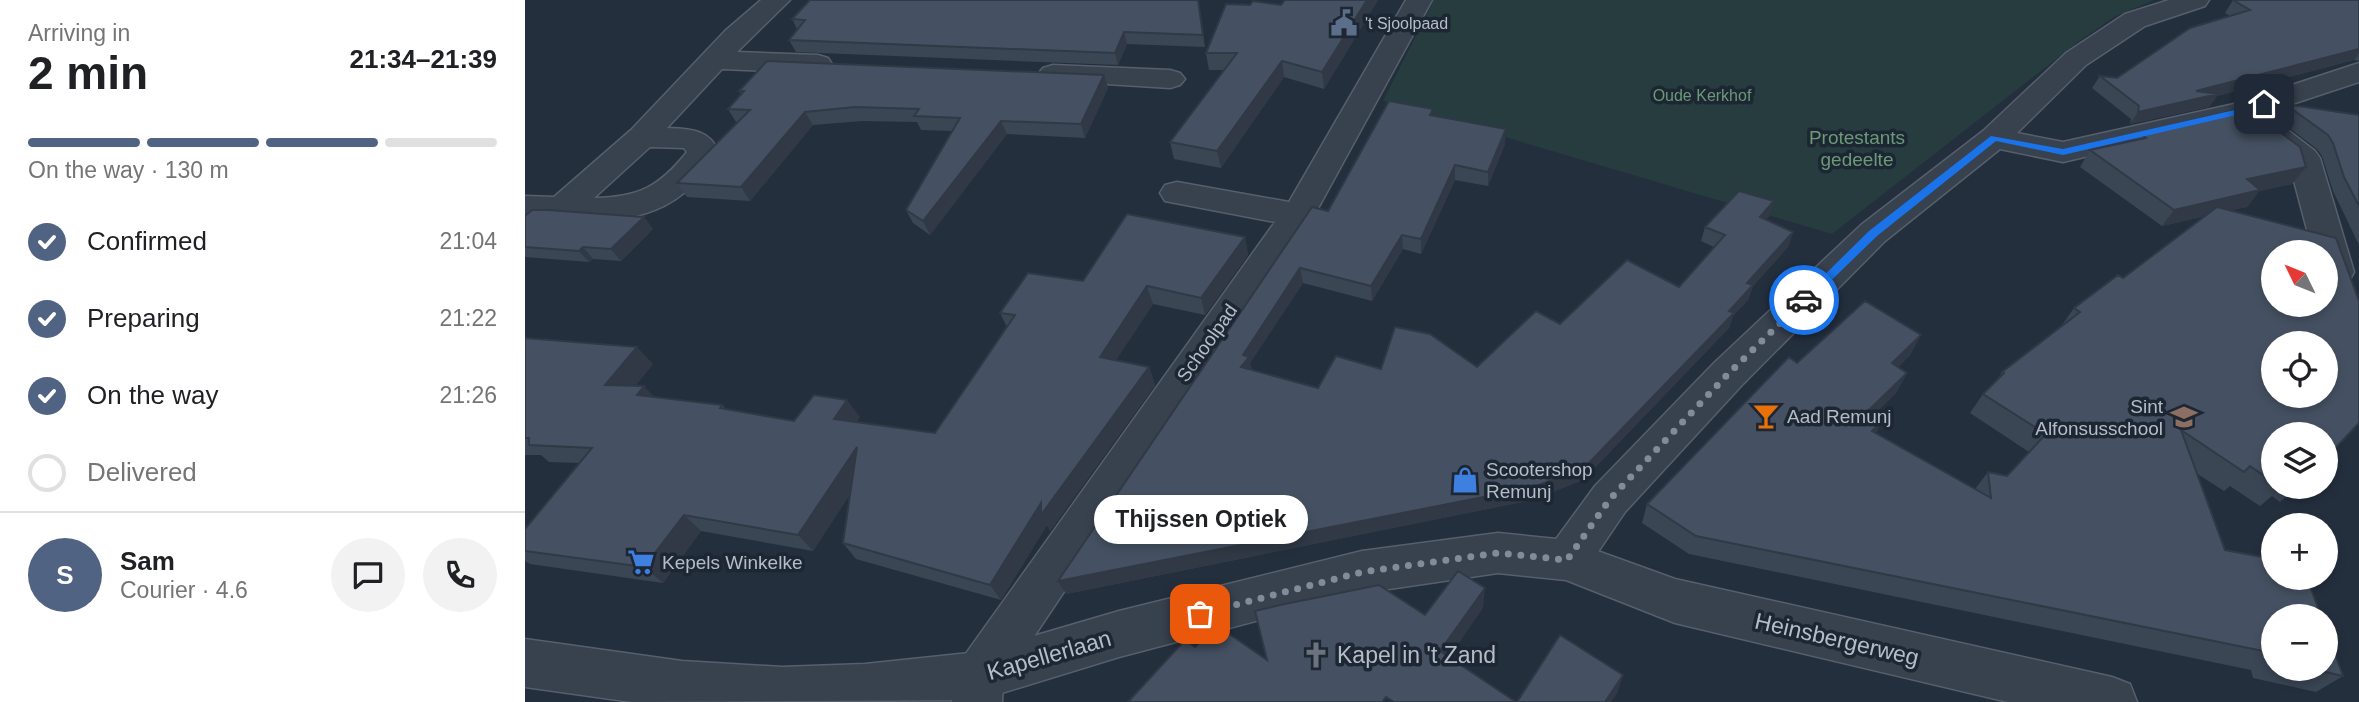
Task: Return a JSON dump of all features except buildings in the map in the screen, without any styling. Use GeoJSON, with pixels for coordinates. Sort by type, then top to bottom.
{"type":"FeatureCollection","features":[{"type":"Feature","properties":{"kind":"street"},"geometry":{"type":"LineString","coordinates":[[562,208],[642,137],[714,60],[777,0]]}},
{"type":"Feature","properties":{"kind":"street","name":"Schoolpad"},"geometry":{"type":"LineString","coordinates":[[977,689],[1298,215],[1419,0]]}},
{"type":"Feature","properties":{"kind":"street"},"geometry":{"type":"LineString","coordinates":[[1567,560],[1610,499],[1728,374],[1873,233],[1994,138],[2076,60],[2135,20],[2196,0]]}},
{"type":"Feature","properties":{"kind":"street"},"geometry":{"type":"LineString","coordinates":[[714,60],[838,65]]}},
{"type":"Feature","properties":{"kind":"street"},"geometry":{"type":"LineString","coordinates":[[1994,138],[2063,152],[2242,111],[2359,72]]}},
{"type":"Feature","properties":{"kind":"street"},"geometry":{"type":"LineString","coordinates":[[1032,73],[1170,79]]}},
{"type":"Feature","properties":{"kind":"street"},"geometry":{"type":"LineString","coordinates":[[2242,111],[2304,158],[2327,240]]}},
{"type":"Feature","properties":{"kind":"street"},"geometry":{"type":"LineString","coordinates":[[525,207],[619,210],[651,200],[677,184],[703,153],[700,144],[690,139],[642,137]]}},
{"type":"Feature","properties":{"kind":"street"},"geometry":{"type":"LineString","coordinates":[[1177,193],[1298,215]]}},
{"type":"Feature","properties":{"kind":"street","name":"Kapellerlaan"},"geometry":{"type":"LineString","coordinates":[[525,663],[577,668],[677,694],[865,688],[977,689],[1119,634],[1362,572],[1498,553],[1567,560]]}},
{"type":"Feature","properties":{"kind":"street","name":"Heinsbergerweg"},"geometry":{"type":"LineString","coordinates":[[1567,560],[1675,601],[2112,702]]}},
{"type":"Feature","properties":{"kind":"green space","name":"Oude Kerkhof"},"geometry":{"type":"Polygon","coordinates":[[[1434,0],[2154,0],[2114,17],[2078,42],[1832,234],[1383,101],[1434,0]]]}},
{"type":"Feature","properties":{"kind":"way so far"},"geometry":{"type":"LineString","coordinates":[[1200,614],[1362,572],[1498,553],[1529,554],[1567,560],[1610,499],[1728,374],[1804,300]]}},
{"type":"Feature","properties":{"kind":"place","name":"'t Sjoolpaad"},"geometry":{"type":"Point","coordinates":[1344,23]}},
{"type":"Feature","properties":{"kind":"place","name":"Aad Remunj"},"geometry":{"type":"Point","coordinates":[1766,416]}},
{"type":"Feature","properties":{"kind":"place","name":"Sint Alfonsusschool"},"geometry":{"type":"Point","coordinates":[2184,417]}},
{"type":"Feature","properties":{"kind":"place","name":"Scootershop Remunj"},"geometry":{"type":"Point","coordinates":[1465,480]}},
{"type":"Feature","properties":{"kind":"place","name":"Kepels Winkelke"},"geometry":{"type":"Point","coordinates":[641,562]}},
{"type":"Feature","properties":{"kind":"place","name":"Thijssen Optiek"},"geometry":{"type":"Point","coordinates":[1200,614]}},
{"type":"Feature","properties":{"kind":"place","name":"Kapel in 't Zand"},"geometry":{"type":"Point","coordinates":[1316,655]}},
{"type":"Feature","properties":{"kind":"route"},"geometry":{"type":"LineString","coordinates":[[1804,300],[1873,233],[1994,138],[2063,152],[2264,104]]}},
{"type":"Feature","properties":{"kind":"park label","name":"Protestants gedeelte"},"geometry":{"type":"Point","coordinates":[1857,148]}}]}
